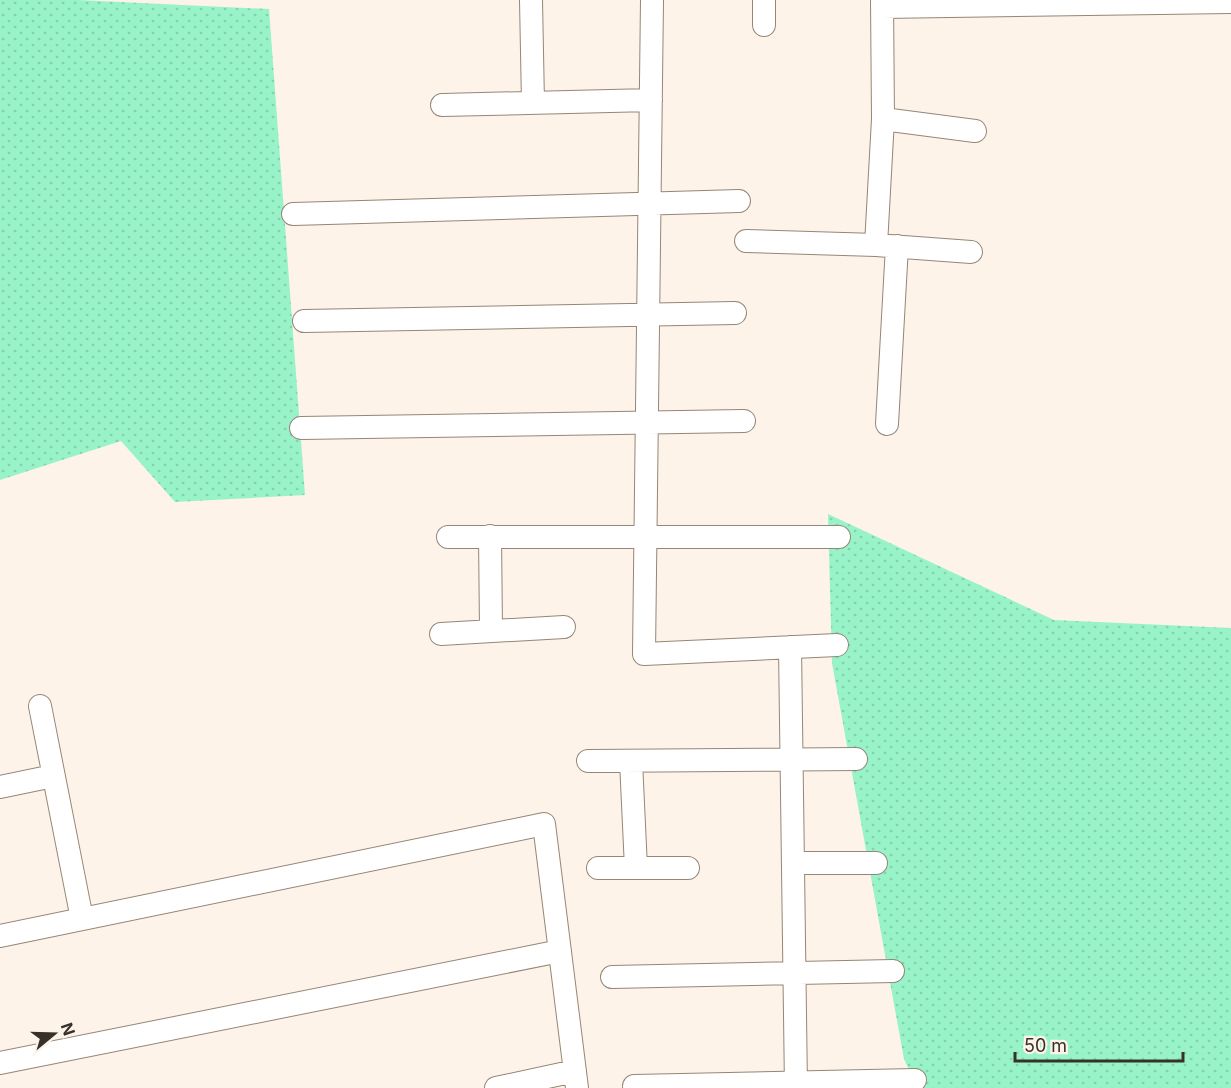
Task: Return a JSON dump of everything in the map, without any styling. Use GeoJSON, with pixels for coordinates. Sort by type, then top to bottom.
{"type":"FeatureCollection","features":[{"type":"Feature","properties":{"kind":"street"},"geometry":{"type":"LineString","coordinates":[[531,0],[533,103]]}},
{"type":"Feature","properties":{"kind":"street"},"geometry":{"type":"LineString","coordinates":[[652,0],[644,654],[837,645]]}},
{"type":"Feature","properties":{"kind":"street"},"geometry":{"type":"LineString","coordinates":[[764,0],[764,25]]}},
{"type":"Feature","properties":{"kind":"street"},"geometry":{"type":"LineString","coordinates":[[887,424],[887,246],[882,4],[1231,2]]}},
{"type":"Feature","properties":{"kind":"street"},"geometry":{"type":"LineString","coordinates":[[442,105],[651,100]]}},
{"type":"Feature","properties":{"kind":"street"},"geometry":{"type":"LineString","coordinates":[[883,119],[975,131]]}},
{"type":"Feature","properties":{"kind":"street"},"geometry":{"type":"LineString","coordinates":[[293,214],[739,201]]}},
{"type":"Feature","properties":{"kind":"street"},"geometry":{"type":"LineString","coordinates":[[746,241],[887,246],[971,252]]}},
{"type":"Feature","properties":{"kind":"street"},"geometry":{"type":"LineString","coordinates":[[304,321],[735,313]]}},
{"type":"Feature","properties":{"kind":"street"},"geometry":{"type":"LineString","coordinates":[[301,428],[744,421]]}},
{"type":"Feature","properties":{"kind":"street"},"geometry":{"type":"LineString","coordinates":[[490,536],[491,630]]}},
{"type":"Feature","properties":{"kind":"street"},"geometry":{"type":"LineString","coordinates":[[448,537],[839,537]]}},
{"type":"Feature","properties":{"kind":"street"},"geometry":{"type":"LineString","coordinates":[[441,634],[564,627]]}},
{"type":"Feature","properties":{"kind":"street"},"geometry":{"type":"LineString","coordinates":[[790,647],[796,1085]]}},
{"type":"Feature","properties":{"kind":"street"},"geometry":{"type":"LineString","coordinates":[[40,706],[82,919]]}},
{"type":"Feature","properties":{"kind":"street"},"geometry":{"type":"LineString","coordinates":[[588,761],[856,759]]}},
{"type":"Feature","properties":{"kind":"street"},"geometry":{"type":"LineString","coordinates":[[631,761],[636,868]]}},
{"type":"Feature","properties":{"kind":"street"},"geometry":{"type":"LineString","coordinates":[[0,787],[53,776]]}},
{"type":"Feature","properties":{"kind":"street"},"geometry":{"type":"LineString","coordinates":[[0,936],[544,824],[576,1080],[496,1088]]}},
{"type":"Feature","properties":{"kind":"street"},"geometry":{"type":"LineString","coordinates":[[793,863],[876,863]]}},
{"type":"Feature","properties":{"kind":"street"},"geometry":{"type":"LineString","coordinates":[[598,868],[688,868]]}},
{"type":"Feature","properties":{"kind":"street"},"geometry":{"type":"LineString","coordinates":[[0,1063],[560,951]]}},
{"type":"Feature","properties":{"kind":"street"},"geometry":{"type":"LineString","coordinates":[[612,977],[893,971]]}},
{"type":"Feature","properties":{"kind":"street"},"geometry":{"type":"LineString","coordinates":[[634,1086],[796,1085],[915,1080]]}},
{"type":"Feature","properties":{"kind":"green space"},"geometry":{"type":"Polygon","coordinates":[[[0,0],[78,0],[269,9],[305,495],[175,502],[121,441],[0,480],[0,0]]]}},
{"type":"Feature","properties":{"kind":"green space"},"geometry":{"type":"Polygon","coordinates":[[[828,514],[1054,620],[1231,628],[1231,1088],[918,1088],[904,1059],[832,663],[828,514]]]}}]}
